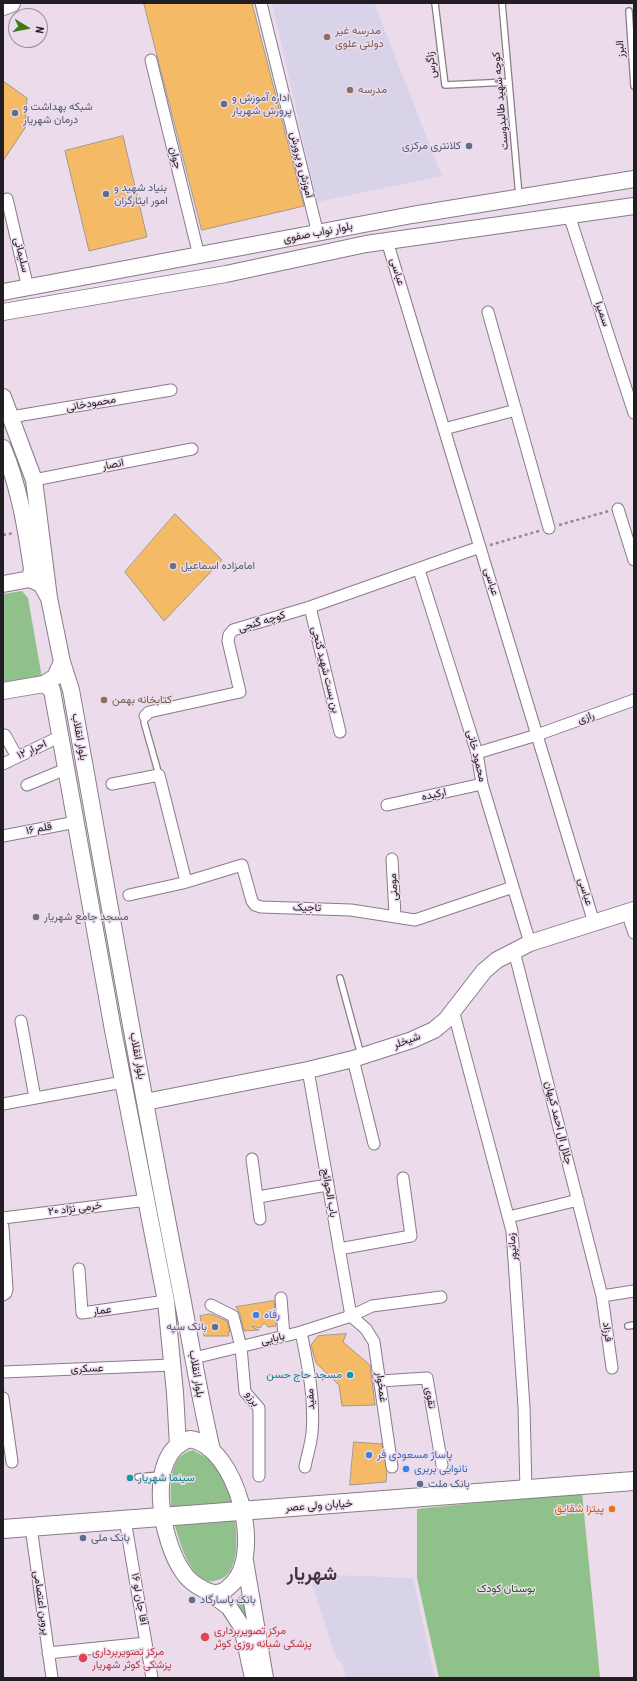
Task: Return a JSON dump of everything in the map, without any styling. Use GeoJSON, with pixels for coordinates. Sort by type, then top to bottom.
{"type":"FeatureCollection","features":[{"type":"Feature","properties":{"kind":"main road"},"geometry":{"type":"LineString","coordinates":[[3,6],[12,3]]}},
{"type":"Feature","properties":{"kind":"main road","name":"بلوار نواب صفوی"},"geometry":{"type":"LineString","coordinates":[[3,292],[56,281],[318,234],[412,215],[634,179]]}},
{"type":"Feature","properties":{"kind":"main road","name":"بلوار نواب صفوی"},"geometry":{"type":"LineString","coordinates":[[3,312],[226,274],[387,241],[634,206]]}},
{"type":"Feature","properties":{"kind":"main road"},"geometry":{"type":"LineString","coordinates":[[56,281],[56,295],[60,303]]}},
{"type":"Feature","properties":{"kind":"main road"},"geometry":{"type":"LineString","coordinates":[[3,397],[34,480],[49,598]]}},
{"type":"Feature","properties":{"kind":"main road"},"geometry":{"type":"LineString","coordinates":[[3,448],[11,469],[21,506],[32,569],[30,579]]}},
{"type":"Feature","properties":{"kind":"main road"},"geometry":{"type":"LineString","coordinates":[[3,584],[30,579],[41,584],[49,598]]}},
{"type":"Feature","properties":{"kind":"main road","name":"بلوار انقلاب"},"geometry":{"type":"LineString","coordinates":[[49,598],[62,662],[71,690],[145,1102],[194,1358],[200,1400],[212,1450]]}},
{"type":"Feature","properties":{"kind":"main road"},"geometry":{"type":"LineString","coordinates":[[3,691],[44,684],[55,676],[62,662]]}},
{"type":"Feature","properties":{"kind":"main road","name":"بلوار انقلاب"},"geometry":{"type":"LineString","coordinates":[[44,684],[52,690],[123,1082],[166,1301],[178,1445]]}},
{"type":"Feature","properties":{"kind":"main road","name":"شیخلر"},"geometry":{"type":"LineString","coordinates":[[145,1102],[308,1070],[357,1058],[412,1040],[434,1030],[453,1010],[484,971],[497,960],[530,943],[630,911]]}},
{"type":"Feature","properties":{"kind":"main road"},"geometry":{"type":"LineString","coordinates":[[97,941],[116,937]]}},
{"type":"Feature","properties":{"kind":"main road"},"geometry":{"type":"LineString","coordinates":[[253,1678],[242,1627],[230,1607],[193,1583],[182,1572],[166,1534],[162,1500],[162,1475],[165,1463],[171,1452],[178,1445],[190,1440],[196,1440],[212,1450],[232,1480],[243,1511],[246,1537],[245,1561],[265,1678]]}},
{"type":"Feature","properties":{"kind":"main road","name":"خیابان ولی عصر"},"geometry":{"type":"LineString","coordinates":[[3,1529],[526,1491],[634,1481]]}},
{"type":"Feature","properties":{"kind":"main road"},"geometry":{"type":"LineString","coordinates":[[209,1592],[220,1593],[229,1588],[238,1578],[245,1561]]}},
{"type":"Feature","properties":{"kind":"street","name":"آموزش و پرورش"},"geometry":{"type":"LineString","coordinates":[[261,3],[318,234]]}},
{"type":"Feature","properties":{"kind":"street","name":"جوان"},"geometry":{"type":"LineString","coordinates":[[151,60],[198,256]]}},
{"type":"Feature","properties":{"kind":"street","name":"سلیمانی"},"geometry":{"type":"LineString","coordinates":[[7,199],[28,288]]}},
{"type":"Feature","properties":{"kind":"street","name":"سمیرا"},"geometry":{"type":"LineString","coordinates":[[569,215],[634,413]]}},
{"type":"Feature","properties":{"kind":"street","name":"عباسی"},"geometry":{"type":"LineString","coordinates":[[387,241],[594,923]]}},
{"type":"Feature","properties":{"kind":"street"},"geometry":{"type":"LineString","coordinates":[[488,312],[549,528]]}},
{"type":"Feature","properties":{"kind":"street","name":"محمودخانی"},"geometry":{"type":"LineString","coordinates":[[11,417],[171,390]]}},
{"type":"Feature","properties":{"kind":"street"},"geometry":{"type":"LineString","coordinates":[[444,429],[516,410]]}},
{"type":"Feature","properties":{"kind":"street","name":"انصار"},"geometry":{"type":"LineString","coordinates":[[34,480],[192,449]]}},
{"type":"Feature","properties":{"kind":"street"},"geometry":{"type":"LineString","coordinates":[[618,509],[634,560]]}},
{"type":"Feature","properties":{"kind":"street","name":"کوچه گنجی"},"geometry":{"type":"LineString","coordinates":[[145,716],[149,712],[240,692],[228,641],[229,635],[234,630],[310,607],[419,570],[480,547]]}},
{"type":"Feature","properties":{"kind":"street","name":"محمود خانی"},"geometry":{"type":"LineString","coordinates":[[419,570],[477,753],[482,784],[530,943]]}},
{"type":"Feature","properties":{"kind":"street","name":"بن بست شهید گنجی"},"geometry":{"type":"LineString","coordinates":[[310,607],[340,732]]}},
{"type":"Feature","properties":{"kind":"street","name":"رازی"},"geometry":{"type":"LineString","coordinates":[[477,753],[537,735],[634,700]]}},
{"type":"Feature","properties":{"kind":"street"},"geometry":{"type":"LineString","coordinates":[[5,736],[17,757]]}},
{"type":"Feature","properties":{"kind":"street","name":"احرار ۱۲"},"geometry":{"type":"LineString","coordinates":[[3,764],[61,736]]}},
{"type":"Feature","properties":{"kind":"street"},"geometry":{"type":"LineString","coordinates":[[27,785],[66,769]]}},
{"type":"Feature","properties":{"kind":"street"},"geometry":{"type":"LineString","coordinates":[[112,784],[158,775],[186,882]]}},
{"type":"Feature","properties":{"kind":"street","name":"ارکیده"},"geometry":{"type":"LineString","coordinates":[[387,805],[482,784]]}},
{"type":"Feature","properties":{"kind":"street","name":"قلم ۱۶"},"geometry":{"type":"LineString","coordinates":[[3,836],[76,822]]}},
{"type":"Feature","properties":{"kind":"street","name":"مومنی"},"geometry":{"type":"LineString","coordinates":[[392,859],[395,916]]}},
{"type":"Feature","properties":{"kind":"street","name":"تاجیک"},"geometry":{"type":"LineString","coordinates":[[129,895],[186,882],[242,865],[252,901],[255,905],[261,908],[326,908],[351,910],[415,920],[513,887]]}},
{"type":"Feature","properties":{"kind":"street"},"geometry":{"type":"LineString","coordinates":[[630,911],[634,933]]}},
{"type":"Feature","properties":{"kind":"street","name":"جلال ال احمد کیهان"},"geometry":{"type":"LineString","coordinates":[[514,951],[602,1296]]}},
{"type":"Feature","properties":{"kind":"street","name":"زمانپور"},"geometry":{"type":"LineString","coordinates":[[453,1010],[512,1231],[524,1406],[526,1491]]}},
{"type":"Feature","properties":{"kind":"street"},"geometry":{"type":"LineString","coordinates":[[21,1021],[35,1098]]}},
{"type":"Feature","properties":{"kind":"street"},"geometry":{"type":"LineString","coordinates":[[357,1058],[374,1144]]}},
{"type":"Feature","properties":{"kind":"street","name":"باب الحوائج"},"geometry":{"type":"LineString","coordinates":[[308,1070],[351,1316]]}},
{"type":"Feature","properties":{"kind":"street"},"geometry":{"type":"LineString","coordinates":[[3,1104],[123,1082]]}},
{"type":"Feature","properties":{"kind":"street"},"geometry":{"type":"LineString","coordinates":[[252,1159],[260,1219]]}},
{"type":"Feature","properties":{"kind":"street"},"geometry":{"type":"LineString","coordinates":[[339,1249],[411,1236],[403,1178]]}},
{"type":"Feature","properties":{"kind":"street"},"geometry":{"type":"LineString","coordinates":[[258,1197],[327,1185]]}},
{"type":"Feature","properties":{"kind":"street","name":"خرمی نژاد ۲۰"},"geometry":{"type":"LineString","coordinates":[[3,1218],[146,1200]]}},
{"type":"Feature","properties":{"kind":"street"},"geometry":{"type":"LineString","coordinates":[[509,1217],[578,1200]]}},
{"type":"Feature","properties":{"kind":"street"},"geometry":{"type":"LineString","coordinates":[[3,1227],[4,1294]]}},
{"type":"Feature","properties":{"kind":"street","name":"عمار"},"geometry":{"type":"LineString","coordinates":[[79,1269],[82,1313],[166,1301]]}},
{"type":"Feature","properties":{"kind":"street"},"geometry":{"type":"LineString","coordinates":[[602,1296],[634,1291]]}},
{"type":"Feature","properties":{"kind":"street","name":"فرزاد"},"geometry":{"type":"LineString","coordinates":[[602,1296],[612,1368]]}},
{"type":"Feature","properties":{"kind":"street","name":"بابایی"},"geometry":{"type":"LineString","coordinates":[[194,1358],[301,1332],[351,1316],[372,1306],[440,1297]]}},
{"type":"Feature","properties":{"kind":"street"},"geometry":{"type":"LineString","coordinates":[[281,1298],[284,1336]]}},
{"type":"Feature","properties":{"kind":"street","name":"برزو"},"geometry":{"type":"LineString","coordinates":[[211,1305],[233,1316],[241,1347],[245,1392],[259,1408],[259,1476]]}},
{"type":"Feature","properties":{"kind":"street","name":"غمخوار"},"geometry":{"type":"LineString","coordinates":[[351,1316],[366,1329],[374,1342],[392,1468]]}},
{"type":"Feature","properties":{"kind":"street","name":"مفید"},"geometry":{"type":"LineString","coordinates":[[301,1332],[310,1373],[312,1402],[312,1434],[305,1467]]}},
{"type":"Feature","properties":{"kind":"street","name":"عسکری"},"geometry":{"type":"LineString","coordinates":[[3,1372],[172,1365]]}},
{"type":"Feature","properties":{"kind":"street","name":"تقوی"},"geometry":{"type":"LineString","coordinates":[[380,1381],[427,1378],[442,1465]]}},
{"type":"Feature","properties":{"kind":"street"},"geometry":{"type":"LineString","coordinates":[[3,1398],[12,1462]]}},
{"type":"Feature","properties":{"kind":"street","name":"آقا جان لو ۱۶"},"geometry":{"type":"LineString","coordinates":[[125,1520],[152,1678]]}},
{"type":"Feature","properties":{"kind":"street","name":"پروین اعتصامی"},"geometry":{"type":"LineString","coordinates":[[31,1527],[52,1678]]}},
{"type":"Feature","properties":{"kind":"street"},"geometry":{"type":"LineString","coordinates":[[48,1653],[146,1643]]}},
{"type":"Feature","properties":{"kind":"lane","name":"زاگرس"},"geometry":{"type":"LineString","coordinates":[[435,3],[445,85],[509,82]]}},
{"type":"Feature","properties":{"kind":"lane","name":"کوچه شهید طالبدوست"},"geometry":{"type":"LineString","coordinates":[[502,3],[520,198]]}},
{"type":"Feature","properties":{"kind":"lane","name":"البرز"},"geometry":{"type":"LineString","coordinates":[[629,11],[634,86]]}},
{"type":"Feature","properties":{"kind":"lane","name":"کوچه گنجی"},"geometry":{"type":"LineString","coordinates":[[145,716],[144,722],[158,775]]}},
{"type":"Feature","properties":{"kind":"lane"},"geometry":{"type":"LineString","coordinates":[[340,978],[357,1058]]}},
{"type":"Feature","properties":{"kind":"lane"},"geometry":{"type":"LineString","coordinates":[[138,1477],[162,1475]]}},
{"type":"Feature","properties":{"kind":"shaded area","name":"مدرسه"},"geometry":{"type":"Polygon","coordinates":[[[272,3],[374,3],[442,176],[317,202],[272,3]]]}},
{"type":"Feature","properties":{"kind":"shaded area"},"geometry":{"type":"Polygon","coordinates":[[[309,1574],[413,1578],[435,1678],[346,1678],[343,1665],[335,1656],[309,1574]]]}},
{"type":"Feature","properties":{"kind":"green space"},"geometry":{"type":"Polygon","coordinates":[[[22,591],[28,598],[42,678],[3,683],[3,594],[22,591]]]}},
{"type":"Feature","properties":{"kind":"green space"},"geometry":{"type":"Polygon","coordinates":[[[193,1450],[212,1461],[220,1473],[233,1503],[171,1507],[171,1482],[175,1465],[185,1453],[193,1450]]]}},
{"type":"Feature","properties":{"kind":"green space","name":"بوستان کودک"},"geometry":{"type":"Polygon","coordinates":[[[582,1492],[600,1678],[439,1678],[417,1578],[417,1509],[582,1492]]]}},
{"type":"Feature","properties":{"kind":"green space"},"geometry":{"type":"Polygon","coordinates":[[[235,1520],[236,1554],[234,1563],[225,1576],[214,1581],[205,1580],[197,1575],[188,1562],[175,1526],[235,1520]]]}},
{"type":"Feature","properties":{"kind":"green space"},"geometry":{"type":"Polygon","coordinates":[[[245,1590],[248,1621],[232,1602],[245,1590]]]}},
{"type":"Feature","properties":{"kind":"building","name":"اداره آموزش و پرورش شهریار"},"geometry":{"type":"Polygon","coordinates":[[[144,3],[252,3],[304,206],[202,230],[144,3]]]}},
{"type":"Feature","properties":{"kind":"building","name":"شبکه بهداشت و درمان شهریار"},"geometry":{"type":"Polygon","coordinates":[[[3,81],[27,98],[25,128],[3,161],[3,81]]]}},
{"type":"Feature","properties":{"kind":"building","name":"بنیاد شهید و امور ایثارگران"},"geometry":{"type":"Polygon","coordinates":[[[123,136],[147,237],[89,251],[65,151],[123,136]]]}},
{"type":"Feature","properties":{"kind":"building","name":"امامزاده اسماعیل"},"geometry":{"type":"Polygon","coordinates":[[[175,514],[222,560],[164,621],[125,572],[175,514]]]}},
{"type":"Feature","properties":{"kind":"building","name":"رفاه"},"geometry":{"type":"Polygon","coordinates":[[[274,1301],[276,1326],[268,1327],[264,1323],[260,1328],[252,1327],[259,1330],[244,1331],[240,1314],[236,1307],[274,1301]]]}},
{"type":"Feature","properties":{"kind":"building","name":"بانک سپه"},"geometry":{"type":"Polygon","coordinates":[[[211,1314],[227,1321],[230,1332],[228,1332],[229,1336],[204,1336],[200,1316],[211,1314]]]}},
{"type":"Feature","properties":{"kind":"building","name":"مسجد حاج حسن"},"geometry":{"type":"Polygon","coordinates":[[[346,1334],[343,1342],[370,1365],[375,1405],[342,1406],[339,1385],[316,1363],[311,1345],[318,1336],[346,1334]]]}},
{"type":"Feature","properties":{"kind":"building","name":"پاساژ مسعودی فر"},"geometry":{"type":"Polygon","coordinates":[[[354,1442],[382,1444],[387,1471],[386,1482],[350,1485],[354,1442]]]}},
{"type":"Feature","properties":{"kind":"place","name":"مدرسه غیر دولتی علوی"},"geometry":{"type":"Point","coordinates":[327,37]}},
{"type":"Feature","properties":{"kind":"place","name":"مدرسه"},"geometry":{"type":"Point","coordinates":[350,90]}},
{"type":"Feature","properties":{"kind":"place","name":"اداره آموزش و پرورش شهریار"},"geometry":{"type":"Point","coordinates":[224,104]}},
{"type":"Feature","properties":{"kind":"place","name":"شبکه بهداشت و درمان شهریار"},"geometry":{"type":"Point","coordinates":[15,113]}},
{"type":"Feature","properties":{"kind":"place","name":"کلانتری مرکزی"},"geometry":{"type":"Point","coordinates":[469,146]}},
{"type":"Feature","properties":{"kind":"place","name":"بنیاد شهید و امور ایثارگران"},"geometry":{"type":"Point","coordinates":[106,194]}},
{"type":"Feature","properties":{"kind":"place","name":"امامزاده اسماعیل"},"geometry":{"type":"Point","coordinates":[173,566]}},
{"type":"Feature","properties":{"kind":"place","name":"کتابخانه بهمن"},"geometry":{"type":"Point","coordinates":[104,700]}},
{"type":"Feature","properties":{"kind":"place","name":"مسجد جامع شهریار"},"geometry":{"type":"Point","coordinates":[36,917]}},
{"type":"Feature","properties":{"kind":"place","name":"رفاه"},"geometry":{"type":"Point","coordinates":[256,1315]}},
{"type":"Feature","properties":{"kind":"place","name":"بانک سپه"},"geometry":{"type":"Point","coordinates":[215,1327]}},
{"type":"Feature","properties":{"kind":"place","name":"مسجد حاج حسن"},"geometry":{"type":"Point","coordinates":[350,1375]}},
{"type":"Feature","properties":{"kind":"place","name":"پاساژ مسعودی فر"},"geometry":{"type":"Point","coordinates":[369,1455]}},
{"type":"Feature","properties":{"kind":"place","name":"نانوایی بربری"},"geometry":{"type":"Point","coordinates":[406,1469]}},
{"type":"Feature","properties":{"kind":"place","name":"سینما شهریار"},"geometry":{"type":"Point","coordinates":[130,1478]}},
{"type":"Feature","properties":{"kind":"place","name":"بانک ملت"},"geometry":{"type":"Point","coordinates":[420,1484]}},
{"type":"Feature","properties":{"kind":"place","name":"پیتزا شقایق"},"geometry":{"type":"Point","coordinates":[612,1509]}},
{"type":"Feature","properties":{"kind":"place","name":"بانک ملی"},"geometry":{"type":"Point","coordinates":[83,1538]}},
{"type":"Feature","properties":{"kind":"place","name":"بانک پاسارگاد"},"geometry":{"type":"Point","coordinates":[192,1600]}},
{"type":"Feature","properties":{"kind":"place","name":"مرکز تصویربرداری پزشکی شبانه روزی کوثر"},"geometry":{"type":"Point","coordinates":[205,1637]}},
{"type":"Feature","properties":{"kind":"place","name":"مرکز تصویربرداری پزشکی کوثر شهریار"},"geometry":{"type":"Point","coordinates":[83,1658]}},
{"type":"Feature","properties":{"kind":"district","name":"شهریار"},"geometry":{"type":"Point","coordinates":[312,1575]}}]}
